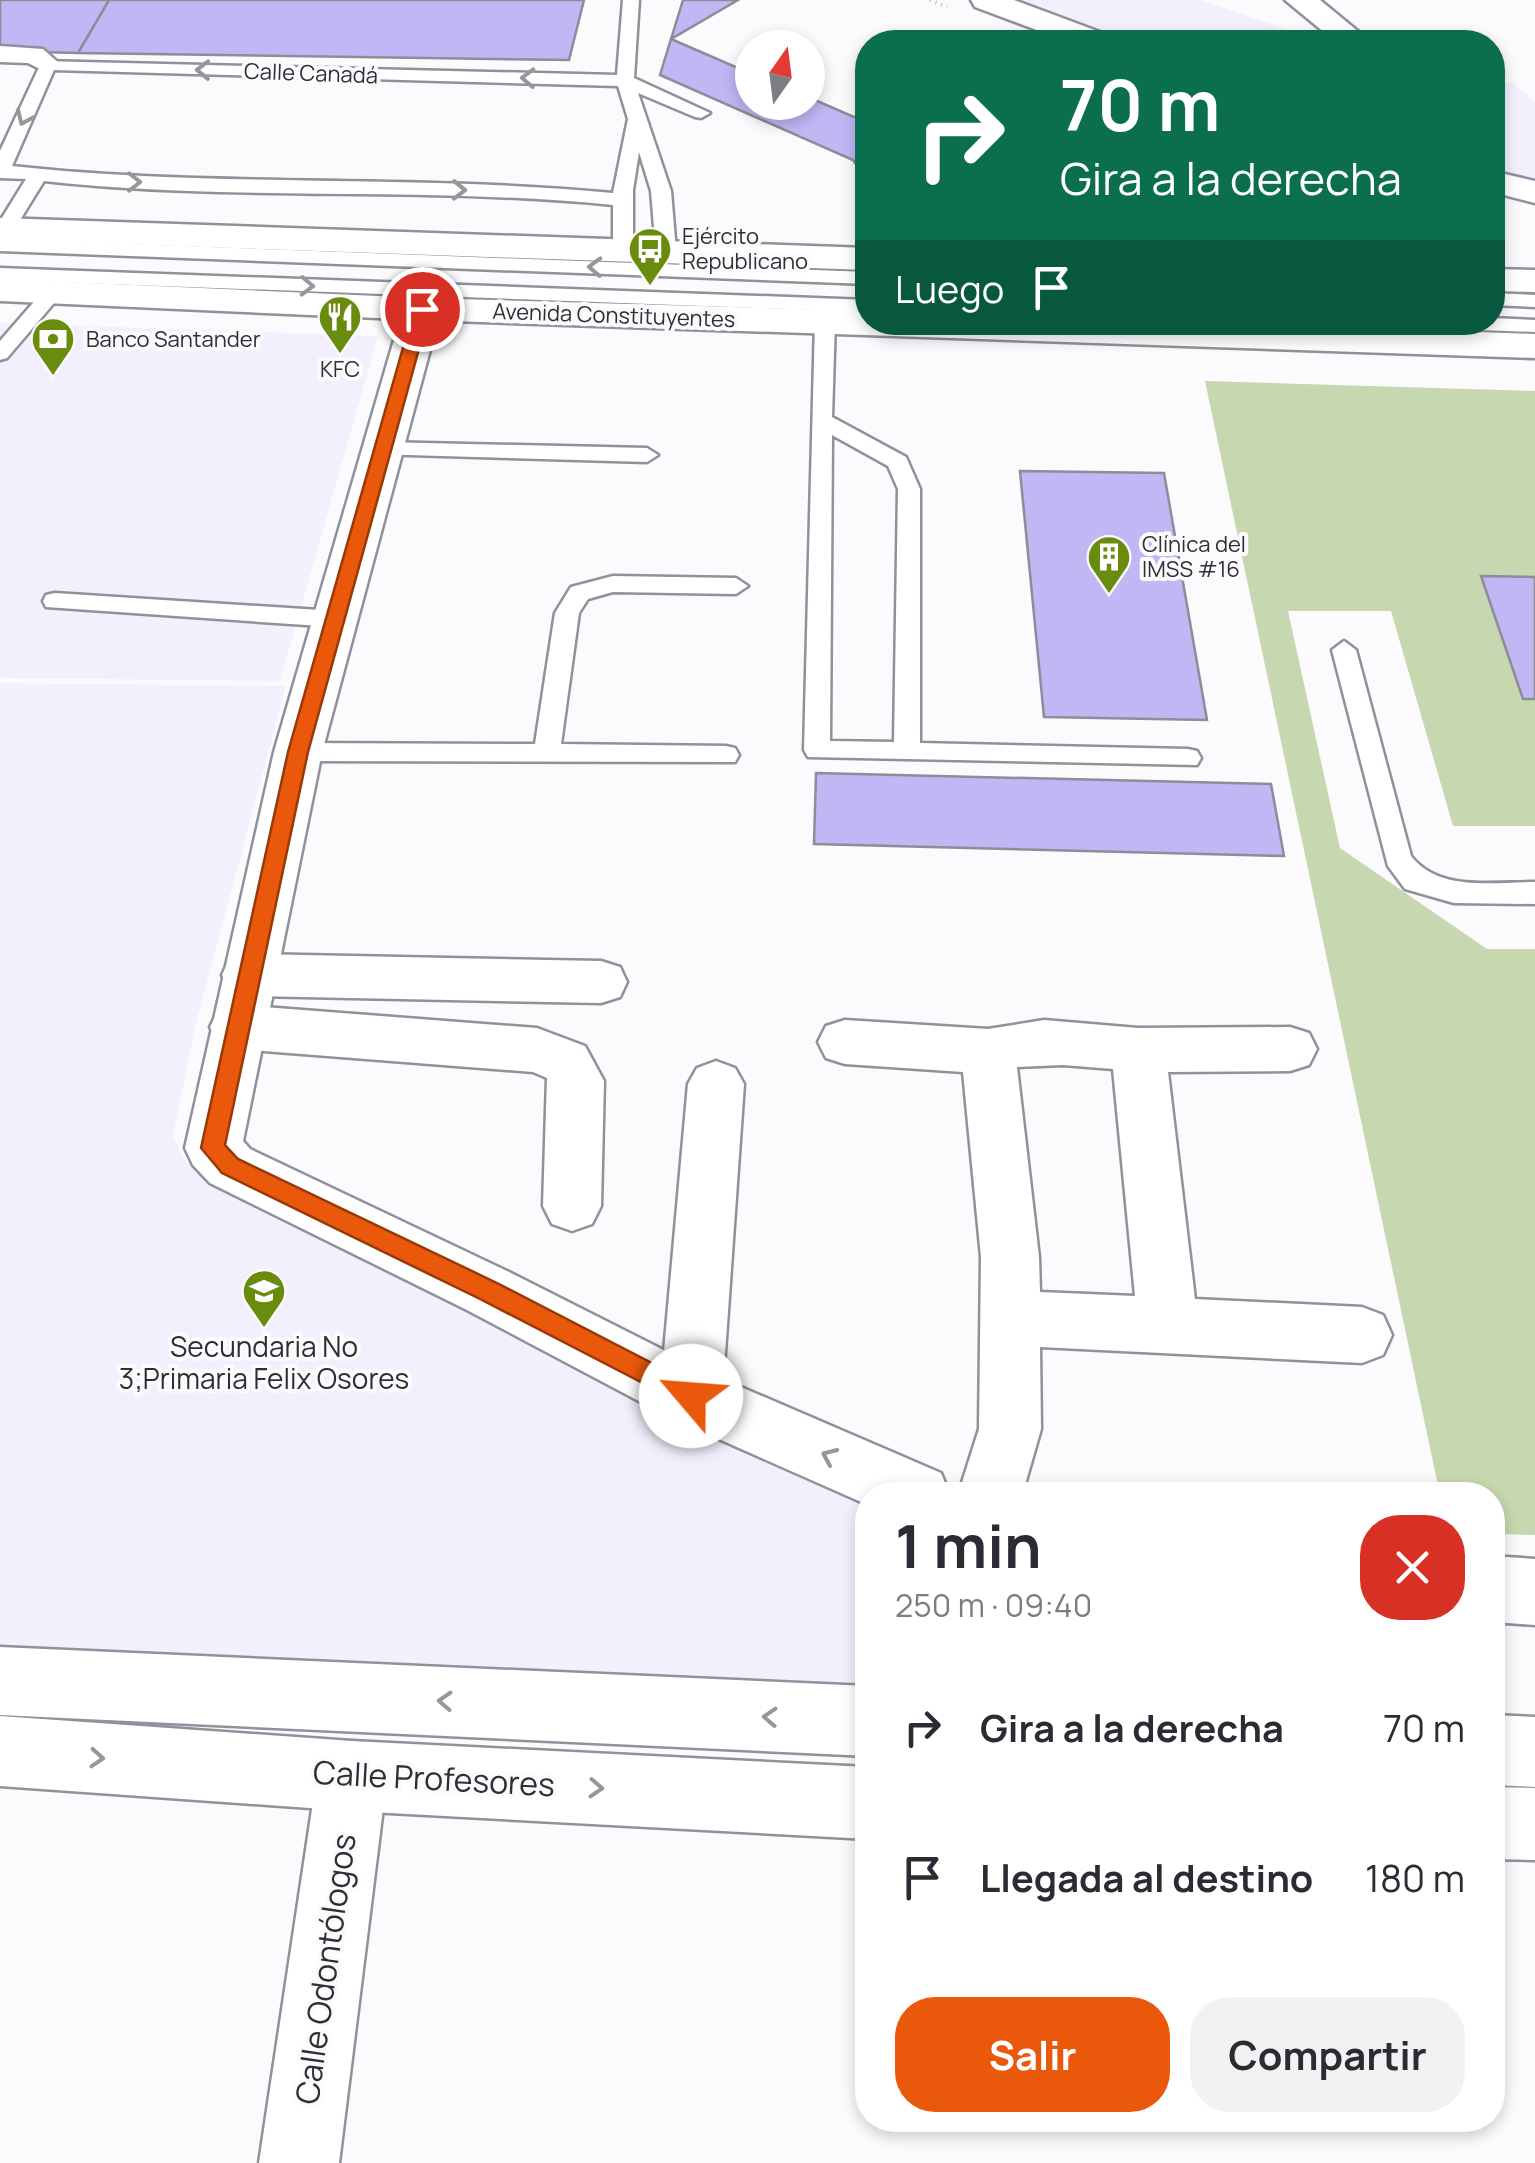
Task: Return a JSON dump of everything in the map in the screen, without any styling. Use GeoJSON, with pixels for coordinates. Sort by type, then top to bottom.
{"type":"FeatureCollection","features":[{"type":"Feature","properties":{"kind":"street"},"geometry":{"type":"LineString","coordinates":[[986,0],[1065,30]]}},
{"type":"Feature","properties":{"kind":"street"},"geometry":{"type":"LineString","coordinates":[[1300,0],[1339,30]]}},
{"type":"Feature","properties":{"kind":"street","name":"Calle Canadá"},"geometry":{"type":"LineString","coordinates":[[0,54],[34,55],[48,65]]}},
{"type":"Feature","properties":{"kind":"street"},"geometry":{"type":"LineString","coordinates":[[1505,184],[1535,192]]}},
{"type":"Feature","properties":{"kind":"street"},"geometry":{"type":"LineString","coordinates":[[2,234],[855,259]]}},
{"type":"Feature","properties":{"kind":"street"},"geometry":{"type":"LineString","coordinates":[[1505,280],[1535,281]]}},
{"type":"Feature","properties":{"kind":"street","name":"Avenida Constituyentes"},"geometry":{"type":"LineString","coordinates":[[0,290],[422,309],[855,322]]}},
{"type":"Feature","properties":{"kind":"street"},"geometry":{"type":"LineString","coordinates":[[422,309],[298,752],[213,1148],[230,1166],[488,1291],[691,1396],[888,1482]]}},
{"type":"Feature","properties":{"kind":"street","name":"Avenida Constituyentes"},"geometry":{"type":"LineString","coordinates":[[1229,335],[1535,346]]}},
{"type":"Feature","properties":{"kind":"street"},"geometry":{"type":"LineString","coordinates":[[248,976],[601,982]]}},
{"type":"Feature","properties":{"kind":"street"},"geometry":{"type":"LineString","coordinates":[[237,1028],[536,1050],[566,1062],[576,1081],[572,1206]]}},
{"type":"Feature","properties":{"kind":"street"},"geometry":{"type":"LineString","coordinates":[[845,1042],[988,1051],[1038,1041],[1078,1041],[1138,1050],[1290,1049]]}},
{"type":"Feature","properties":{"kind":"street"},"geometry":{"type":"LineString","coordinates":[[1138,1050],[1168,1326]]}},
{"type":"Feature","properties":{"kind":"street"},"geometry":{"type":"LineString","coordinates":[[988,1051],[1010,1257],[1010,1429],[994,1482]]}},
{"type":"Feature","properties":{"kind":"street"},"geometry":{"type":"LineString","coordinates":[[691,1396],[716,1084]]}},
{"type":"Feature","properties":{"kind":"street"},"geometry":{"type":"LineString","coordinates":[[1010,1318],[1362,1334]]}},
{"type":"Feature","properties":{"kind":"street"},"geometry":{"type":"LineString","coordinates":[[1505,1590],[1535,1592]]}},
{"type":"Feature","properties":{"kind":"street"},"geometry":{"type":"LineString","coordinates":[[1,1684],[855,1720]]}},
{"type":"Feature","properties":{"kind":"street","name":"Calle Profesores"},"geometry":{"type":"LineString","coordinates":[[0,1751],[352,1776],[855,1802]]}},
{"type":"Feature","properties":{"kind":"street"},"geometry":{"type":"LineString","coordinates":[[1505,1751],[1535,1752]]}},
{"type":"Feature","properties":{"kind":"street","name":"Calle Odontólogos"},"geometry":{"type":"LineString","coordinates":[[299,2163],[352,1776]]}},
{"type":"Feature","properties":{"kind":"street"},"geometry":{"type":"LineString","coordinates":[[1505,1823],[1535,1824]]}},
{"type":"Feature","properties":{"kind":"lane"},"geometry":{"type":"LineString","coordinates":[[631,0],[625,81],[661,191],[666,251]]}},
{"type":"Feature","properties":{"kind":"lane"},"geometry":{"type":"LineString","coordinates":[[48,65],[0,171],[115,182],[532,192],[623,200]]}},
{"type":"Feature","properties":{"kind":"lane","name":"Calle Canadá"},"geometry":{"type":"LineString","coordinates":[[48,65],[625,81]]}},
{"type":"Feature","properties":{"kind":"lane"},"geometry":{"type":"LineString","coordinates":[[625,81],[700,113]]}},
{"type":"Feature","properties":{"kind":"lane"},"geometry":{"type":"LineString","coordinates":[[623,250],[623,200],[636,120]]}},
{"type":"Feature","properties":{"kind":"lane"},"geometry":{"type":"LineString","coordinates":[[37,176],[2,234],[855,277]]}},
{"type":"Feature","properties":{"kind":"lane"},"geometry":{"type":"LineString","coordinates":[[0,274],[855,306]]}},
{"type":"Feature","properties":{"kind":"lane"},"geometry":{"type":"LineString","coordinates":[[0,354],[53,292]]}},
{"type":"Feature","properties":{"kind":"lane"},"geometry":{"type":"LineString","coordinates":[[1505,300],[1535,301]]}},
{"type":"Feature","properties":{"kind":"lane"},"geometry":{"type":"LineString","coordinates":[[825,321],[816,750],[1188,758]]}},
{"type":"Feature","properties":{"kind":"lane"},"geometry":{"type":"LineString","coordinates":[[1505,325],[1535,326]]}},
{"type":"Feature","properties":{"kind":"lane"},"geometry":{"type":"LineString","coordinates":[[822,420],[898,462],[909,489],[907,752]]}},
{"type":"Feature","properties":{"kind":"lane"},"geometry":{"type":"LineString","coordinates":[[382,450],[647,455]]}},
{"type":"Feature","properties":{"kind":"lane"},"geometry":{"type":"LineString","coordinates":[[546,755],[567,613],[579,593],[612,584],[736,586]]}},
{"type":"Feature","properties":{"kind":"lane"},"geometry":{"type":"LineString","coordinates":[[55,601],[335,619]]}},
{"type":"Feature","properties":{"kind":"lane"},"geometry":{"type":"LineString","coordinates":[[1344,650],[1398,859],[1414,881],[1454,892],[1535,893]]}},
{"type":"Feature","properties":{"kind":"lane"},"geometry":{"type":"LineString","coordinates":[[298,752],[726,754]]}},
{"type":"Feature","properties":{"kind":"shaded area"},"geometry":{"type":"Polygon","coordinates":[[[986,0],[1201,0],[1287,30],[1065,30],[986,0]]]}},
{"type":"Feature","properties":{"kind":"shaded area"},"geometry":{"type":"Polygon","coordinates":[[[1512,82],[1535,102],[1535,192],[1505,184],[1505,83],[1512,82]]]}},
{"type":"Feature","properties":{"kind":"shaded area"},"geometry":{"type":"Polygon","coordinates":[[[0,323],[378,336],[280,681],[0,678],[0,323]]]}},
{"type":"Feature","properties":{"kind":"shaded area","name":"Secundaria No 3;Primaria Felix Osores"},"geometry":{"type":"Polygon","coordinates":[[[0,683],[286,686],[195,1027],[173,1136],[186,1163],[855,1488],[855,1697],[0,1661],[0,683]]]}},
{"type":"Feature","properties":{"kind":"green space"},"geometry":{"type":"Polygon","coordinates":[[[1205,381],[1535,391],[1535,577],[1481,577],[1523,698],[1535,699],[1535,826],[1453,826],[1391,611],[1288,611],[1340,848],[1487,949],[1535,949],[1535,1535],[1505,1534],[1505,1482],[1437,1482],[1205,381]]]}},
{"type":"Feature","properties":{"kind":"building"},"geometry":{"type":"Polygon","coordinates":[[[0,0],[109,0],[78,53],[0,51],[0,0]]]}},
{"type":"Feature","properties":{"kind":"building"},"geometry":{"type":"Polygon","coordinates":[[[109,0],[584,0],[569,60],[78,53],[109,0]]]}},
{"type":"Feature","properties":{"kind":"building"},"geometry":{"type":"Polygon","coordinates":[[[683,0],[738,0],[671,39],[683,0]]]}},
{"type":"Feature","properties":{"kind":"building"},"geometry":{"type":"Polygon","coordinates":[[[671,39],[735,67],[735,108],[660,75],[671,39]]]}},
{"type":"Feature","properties":{"kind":"building"},"geometry":{"type":"Polygon","coordinates":[[[825,104],[855,117],[855,163],[762,120],[825,120],[825,104]]]}},
{"type":"Feature","properties":{"kind":"building","name":"Clínica del IMSS #16"},"geometry":{"type":"Polygon","coordinates":[[[1020,471],[1164,473],[1207,720],[1044,717],[1020,471]]]}},
{"type":"Feature","properties":{"kind":"building"},"geometry":{"type":"Polygon","coordinates":[[[1481,576],[1535,577],[1535,699],[1523,699],[1481,576]]]}},
{"type":"Feature","properties":{"kind":"building"},"geometry":{"type":"Polygon","coordinates":[[[816,773],[1271,784],[1284,856],[814,844],[816,773]]]}},
{"type":"Feature","properties":{"kind":"place","name":"Ejército Republicano"},"geometry":{"type":"Point","coordinates":[650,287]}},
{"type":"Feature","properties":{"kind":"place","name":"KFC"},"geometry":{"type":"Point","coordinates":[340,355]}},
{"type":"Feature","properties":{"kind":"place","name":"Banco Santander"},"geometry":{"type":"Point","coordinates":[53,377]}},
{"type":"Feature","properties":{"kind":"place","name":"Clínica del IMSS #16"},"geometry":{"type":"Point","coordinates":[1109,595]}},
{"type":"Feature","properties":{"kind":"place","name":"Secundaria No 3;Primaria Felix Osores"},"geometry":{"type":"Point","coordinates":[264,1329]}},
{"type":"Feature","properties":{"kind":"route"},"geometry":{"type":"LineString","coordinates":[[422,309],[298,752],[213,1148],[230,1166],[488,1291],[691,1396]]}}]}
